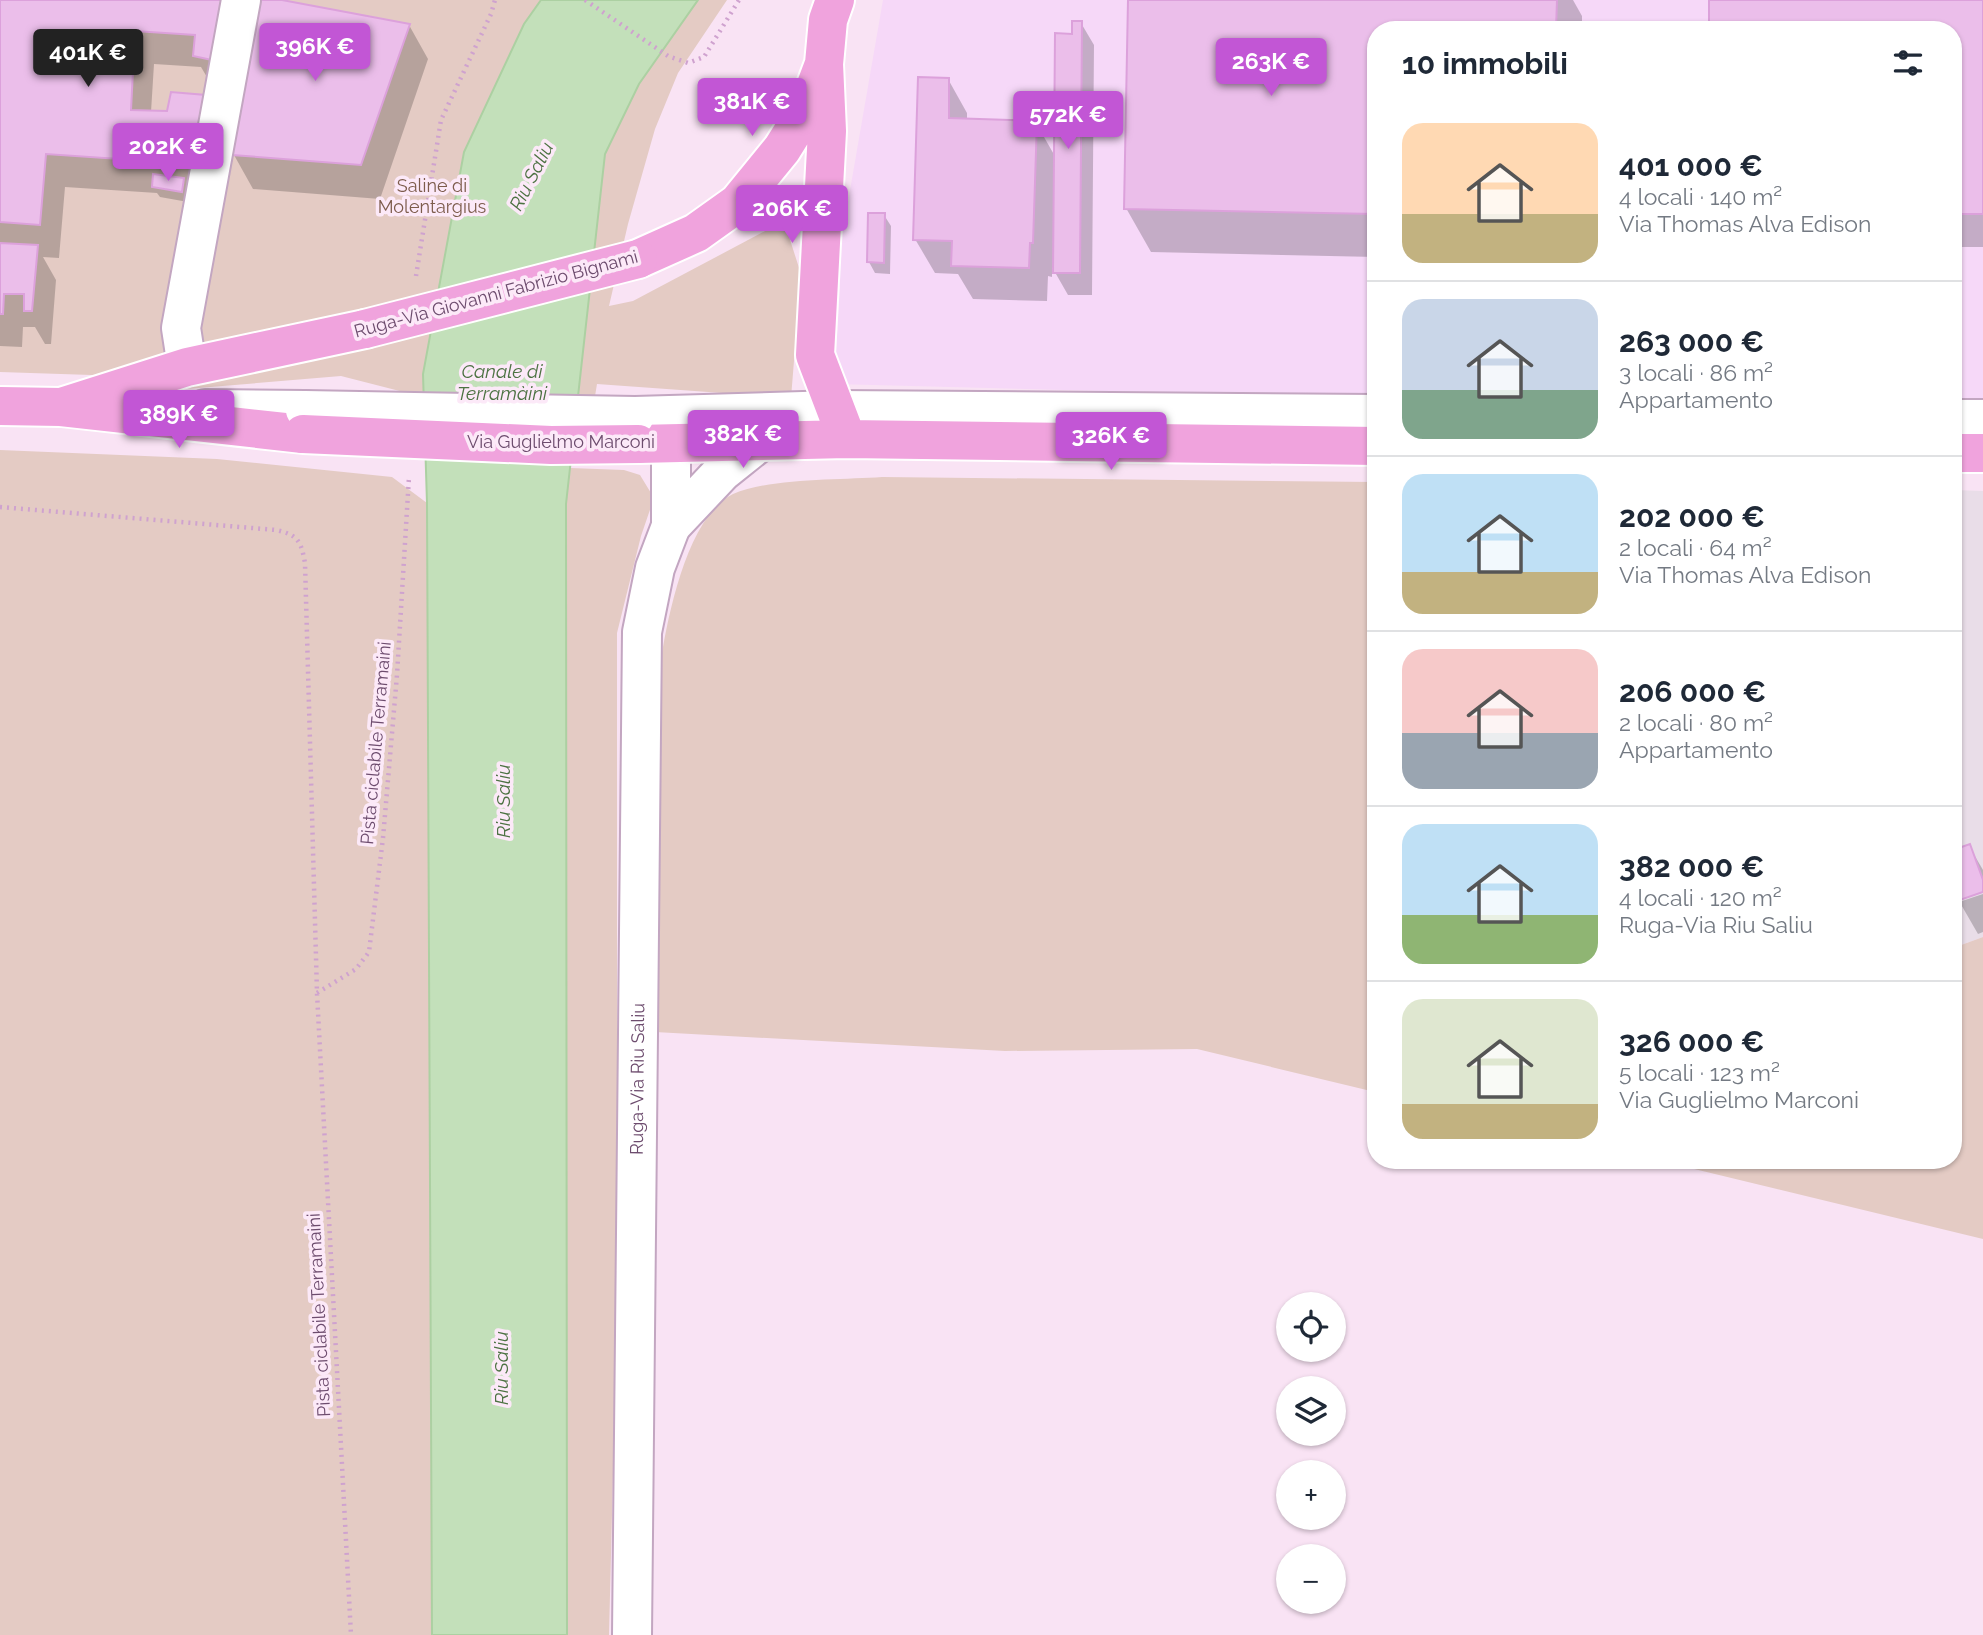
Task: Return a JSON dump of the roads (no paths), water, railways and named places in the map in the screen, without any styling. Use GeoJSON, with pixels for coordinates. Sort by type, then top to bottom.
{"type":"FeatureCollection","features":[{"type":"Feature","properties":{"kind":"main road","name":"Ruga-Via Giovanni Fabrizio Bignami"},"geometry":{"type":"LineString","coordinates":[[61,407],[187,367],[365,329],[638,259],[696,233],[738,203],[782,149],[807,109],[824,64],[828,20],[835,0]]}},
{"type":"Feature","properties":{"kind":"main road"},"geometry":{"type":"LineString","coordinates":[[824,64],[827,131],[815,355],[842,424]]}},
{"type":"Feature","properties":{"kind":"main road","name":"Via Guglielmo Marconi"},"geometry":{"type":"LineString","coordinates":[[0,406],[61,407],[304,422],[551,445],[648,434],[762,440],[842,424],[1367,446]]}},
{"type":"Feature","properties":{"kind":"main road"},"geometry":{"type":"LineString","coordinates":[[1962,453],[1983,453]]}},
{"type":"Feature","properties":{"kind":"street"},"geometry":{"type":"LineString","coordinates":[[187,367],[181,328],[241,0]]}},
{"type":"Feature","properties":{"kind":"street"},"geometry":{"type":"LineString","coordinates":[[648,434],[842,424],[1367,414]]}},
{"type":"Feature","properties":{"kind":"street"},"geometry":{"type":"LineString","coordinates":[[1962,419],[1983,419]]}},
{"type":"Feature","properties":{"kind":"street","name":"Ruga-Via Riu Saliu"},"geometry":{"type":"LineString","coordinates":[[648,434],[671,526]]}},
{"type":"Feature","properties":{"kind":"street","name":"Ruga-Via Riu Saliu"},"geometry":{"type":"LineString","coordinates":[[632,1635],[642,632],[655,568],[671,526],[722,472],[762,440]]}},
{"type":"Feature","properties":{"kind":"water","name":"Canale di Terramàini"},"geometry":{"type":"Polygon","coordinates":[[[541,0],[698,0],[639,84],[605,154],[566,504],[567,1635],[432,1635],[427,503],[423,374],[464,152],[524,24],[541,0]]]}},
{"type":"Feature","properties":{"kind":"water label","name":"Riu Saliu"},"geometry":{"type":"Point","coordinates":[531,176]}},
{"type":"Feature","properties":{"kind":"water label","name":"Riu Saliu"},"geometry":{"type":"Point","coordinates":[503,801]}},
{"type":"Feature","properties":{"kind":"water label","name":"Riu Saliu"},"geometry":{"type":"Point","coordinates":[501,1368]}},
{"type":"Feature","properties":{"kind":"park label","name":"Saline di Molentargius"},"geometry":{"type":"Point","coordinates":[432,196]}}]}
